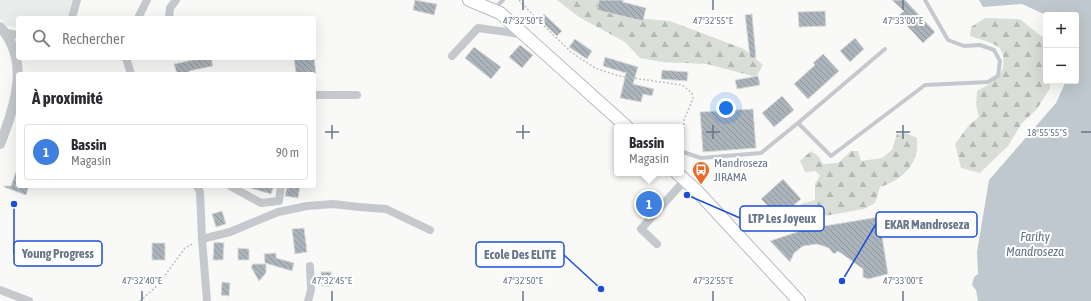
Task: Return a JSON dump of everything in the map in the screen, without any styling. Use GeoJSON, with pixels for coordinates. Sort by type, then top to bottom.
{"type":"FeatureCollection","features":[{"type":"Feature","properties":{"kind":"main road"},"geometry":{"type":"LineString","coordinates":[[469,0],[494,9],[500,13],[557,62],[624,124]]}},
{"type":"Feature","properties":{"kind":"main road"},"geometry":{"type":"LineString","coordinates":[[681,176],[799,301]]}},
{"type":"Feature","properties":{"kind":"street"},"geometry":{"type":"LineString","coordinates":[[73,16],[77,0]]}},
{"type":"Feature","properties":{"kind":"street"},"geometry":{"type":"LineString","coordinates":[[139,16],[147,0]]}},
{"type":"Feature","properties":{"kind":"street"},"geometry":{"type":"LineString","coordinates":[[168,16],[170,8],[176,0]]}},
{"type":"Feature","properties":{"kind":"street"},"geometry":{"type":"LineString","coordinates":[[452,56],[478,28],[520,34],[557,62]]}},
{"type":"Feature","properties":{"kind":"street"},"geometry":{"type":"LineString","coordinates":[[3,30],[16,34]]}},
{"type":"Feature","properties":{"kind":"street"},"geometry":{"type":"LineString","coordinates":[[3,30],[13,48],[18,72]]}},
{"type":"Feature","properties":{"kind":"street"},"geometry":{"type":"LineString","coordinates":[[127,60],[130,72]]}},
{"type":"Feature","properties":{"kind":"street"},"geometry":{"type":"LineString","coordinates":[[0,144],[14,105],[16,92]]}},
{"type":"Feature","properties":{"kind":"street"},"geometry":{"type":"LineString","coordinates":[[316,95],[358,95]]}},
{"type":"Feature","properties":{"kind":"street"},"geometry":{"type":"LineString","coordinates":[[657,244],[641,229],[681,176]]}},
{"type":"Feature","properties":{"kind":"street"},"geometry":{"type":"LineString","coordinates":[[198,188],[200,192],[207,301]]}},
{"type":"Feature","properties":{"kind":"street"},"geometry":{"type":"LineString","coordinates":[[234,188],[261,203],[279,201],[281,188]]}},
{"type":"Feature","properties":{"kind":"street"},"geometry":{"type":"LineString","coordinates":[[202,239],[230,232],[278,212],[307,206],[333,204],[386,209],[430,230]]}},
{"type":"Feature","properties":{"kind":"street"},"geometry":{"type":"LineString","coordinates":[[308,301],[311,290],[310,266]]}},
{"type":"Feature","properties":{"kind":"street"},"geometry":{"type":"LineString","coordinates":[[0,290],[29,301]]}},
{"type":"Feature","properties":{"kind":"lane"},"geometry":{"type":"LineString","coordinates":[[494,9],[503,0]]}},
{"type":"Feature","properties":{"kind":"lane"},"geometry":{"type":"LineString","coordinates":[[798,122],[831,156],[925,85],[988,82],[998,76],[1000,61],[994,50],[980,45],[964,46],[948,40],[925,0]]}},
{"type":"Feature","properties":{"kind":"lane"},"geometry":{"type":"LineString","coordinates":[[684,154],[701,158],[761,153],[884,49]]}},
{"type":"Feature","properties":{"kind":"path"},"geometry":{"type":"LineString","coordinates":[[519,0],[571,52],[595,68],[619,76],[682,85],[692,93],[693,99],[684,124]]}},
{"type":"Feature","properties":{"kind":"path"},"geometry":{"type":"LineString","coordinates":[[140,301],[158,285],[185,248],[202,239]]}},
{"type":"Feature","properties":{"kind":"shaded area"},"geometry":{"type":"Polygon","coordinates":[[[0,0],[77,0],[73,16],[16,16],[16,27],[7,26],[0,19],[0,0]]]}},
{"type":"Feature","properties":{"kind":"green space"},"geometry":{"type":"Polygon","coordinates":[[[557,0],[603,0],[635,18],[670,21],[744,49],[763,65],[756,77],[707,64],[662,62],[640,58],[625,42],[579,17],[557,0]]]}},
{"type":"Feature","properties":{"kind":"green space"},"geometry":{"type":"Polygon","coordinates":[[[985,18],[1020,19],[1043,38],[1043,84],[1050,84],[1050,88],[1037,109],[1022,123],[1008,146],[980,173],[961,168],[955,144],[969,125],[979,117],[976,105],[977,91],[998,77],[1002,70],[1004,61],[1002,52],[997,46],[987,41],[970,36],[971,27],[985,18]]]}},
{"type":"Feature","properties":{"kind":"green space"},"geometry":{"type":"Polygon","coordinates":[[[906,133],[917,138],[917,150],[914,160],[907,170],[897,179],[880,187],[875,203],[864,209],[813,218],[798,215],[801,204],[815,200],[815,184],[820,175],[815,171],[805,172],[800,161],[811,151],[818,156],[823,164],[838,163],[851,151],[858,151],[861,161],[882,158],[892,150],[897,134],[906,133]]]}},
{"type":"Feature","properties":{"kind":"water","name":"Farihy Mandroseza"},"geometry":{"type":"Polygon","coordinates":[[[979,0],[1091,0],[1091,301],[978,301],[976,290],[972,285],[974,277],[978,274],[977,252],[989,180],[1056,103],[1065,84],[1079,84],[1079,12],[1043,12],[1043,14],[1022,4],[983,7],[979,0]]]}},
{"type":"Feature","properties":{"kind":"building"},"geometry":{"type":"Polygon","coordinates":[[[415,0],[437,4],[434,15],[413,10],[415,0]]]}},
{"type":"Feature","properties":{"kind":"building"},"geometry":{"type":"Polygon","coordinates":[[[599,0],[623,0],[623,2],[646,8],[643,21],[597,10],[599,0]]]}},
{"type":"Feature","properties":{"kind":"building"},"geometry":{"type":"Polygon","coordinates":[[[892,0],[905,0],[935,32],[923,43],[898,16],[904,11],[892,0]]]}},
{"type":"Feature","properties":{"kind":"building"},"geometry":{"type":"Polygon","coordinates":[[[825,11],[826,26],[799,27],[798,12],[825,11]]]}},
{"type":"Feature","properties":{"kind":"building"},"geometry":{"type":"Polygon","coordinates":[[[544,14],[562,31],[557,36],[539,19],[544,14]]]}},
{"type":"Feature","properties":{"kind":"building"},"geometry":{"type":"Polygon","coordinates":[[[752,14],[756,58],[750,58],[745,15],[752,14]]]}},
{"type":"Feature","properties":{"kind":"building"},"geometry":{"type":"Polygon","coordinates":[[[855,38],[864,49],[850,62],[840,51],[855,38]]]}},
{"type":"Feature","properties":{"kind":"building"},"geometry":{"type":"Polygon","coordinates":[[[575,39],[592,51],[587,59],[569,47],[575,39]]]}},
{"type":"Feature","properties":{"kind":"building"},"geometry":{"type":"Polygon","coordinates":[[[520,45],[533,55],[522,68],[509,57],[520,45]]]}},
{"type":"Feature","properties":{"kind":"building"},"geometry":{"type":"Polygon","coordinates":[[[474,47],[501,67],[491,79],[465,58],[474,47]]]}},
{"type":"Feature","properties":{"kind":"building"},"geometry":{"type":"Polygon","coordinates":[[[823,54],[839,71],[808,99],[794,84],[815,65],[813,63],[823,54]]]}},
{"type":"Feature","properties":{"kind":"building"},"geometry":{"type":"Polygon","coordinates":[[[605,57],[638,67],[633,84],[654,89],[652,96],[643,94],[641,102],[620,98],[626,73],[603,66],[605,57]]]}},
{"type":"Feature","properties":{"kind":"building"},"geometry":{"type":"Polygon","coordinates":[[[193,60],[212,60],[213,66],[189,72],[176,72],[174,64],[193,60]]]}},
{"type":"Feature","properties":{"kind":"building"},"geometry":{"type":"Polygon","coordinates":[[[294,60],[314,60],[316,72],[296,72],[294,60]]]}},
{"type":"Feature","properties":{"kind":"building"},"geometry":{"type":"Polygon","coordinates":[[[662,70],[688,72],[687,81],[661,79],[662,70]]]}},
{"type":"Feature","properties":{"kind":"building"},"geometry":{"type":"Polygon","coordinates":[[[758,76],[760,85],[737,89],[735,80],[758,76]]]}},
{"type":"Feature","properties":{"kind":"building"},"geometry":{"type":"Polygon","coordinates":[[[782,96],[794,110],[774,127],[762,113],[782,96]]]}},
{"type":"Feature","properties":{"kind":"building"},"geometry":{"type":"Polygon","coordinates":[[[753,109],[756,148],[703,152],[700,112],[753,109]]]}},
{"type":"Feature","properties":{"kind":"building"},"geometry":{"type":"Polygon","coordinates":[[[16,172],[16,188],[28,188],[26,195],[4,187],[11,186],[16,172]]]}},
{"type":"Feature","properties":{"kind":"building"},"geometry":{"type":"Polygon","coordinates":[[[783,179],[801,199],[779,218],[761,199],[783,179]]]}},
{"type":"Feature","properties":{"kind":"building"},"geometry":{"type":"Polygon","coordinates":[[[250,188],[273,188],[271,194],[250,188]]]}},
{"type":"Feature","properties":{"kind":"building"},"geometry":{"type":"Polygon","coordinates":[[[287,188],[300,188],[298,198],[285,196],[287,188]]]}},
{"type":"Feature","properties":{"kind":"building"},"geometry":{"type":"Polygon","coordinates":[[[222,211],[226,224],[216,227],[212,214],[222,211]]]}},
{"type":"Feature","properties":{"kind":"building"},"geometry":{"type":"Polygon","coordinates":[[[879,217],[888,274],[868,279],[863,277],[863,269],[838,251],[834,254],[829,248],[817,244],[803,246],[794,253],[790,262],[770,241],[806,229],[879,217]]]}},
{"type":"Feature","properties":{"kind":"building"},"geometry":{"type":"Polygon","coordinates":[[[304,228],[307,252],[295,254],[292,229],[304,228]]]}},
{"type":"Feature","properties":{"kind":"building"},"geometry":{"type":"Polygon","coordinates":[[[214,242],[224,243],[223,260],[213,260],[214,242]]]}},
{"type":"Feature","properties":{"kind":"building"},"geometry":{"type":"Polygon","coordinates":[[[152,243],[165,243],[165,260],[152,260],[152,243]]]}},
{"type":"Feature","properties":{"kind":"building"},"geometry":{"type":"Polygon","coordinates":[[[238,248],[249,249],[249,260],[238,260],[238,248]]]}},
{"type":"Feature","properties":{"kind":"building"},"geometry":{"type":"Polygon","coordinates":[[[276,253],[276,258],[294,263],[292,271],[265,263],[264,254],[276,253]]]}},
{"type":"Feature","properties":{"kind":"building"},"geometry":{"type":"Polygon","coordinates":[[[253,264],[266,264],[266,273],[259,281],[251,267],[253,264]]]}},
{"type":"Feature","properties":{"kind":"building"},"geometry":{"type":"Polygon","coordinates":[[[321,272],[331,272],[331,286],[322,286],[321,272]]]}},
{"type":"Feature","properties":{"kind":"building"},"geometry":{"type":"Polygon","coordinates":[[[222,282],[230,283],[229,296],[221,295],[222,282]]]}},
{"type":"Feature","properties":{"kind":"place","name":"Mandroseza JIRAMA"},"geometry":{"type":"Point","coordinates":[701,185]}},
{"type":"Feature","properties":{"kind":"place","name":"LTP Les Joyeux"},"geometry":{"type":"Point","coordinates":[687,195]}},
{"type":"Feature","properties":{"kind":"place","name":"Young Progress"},"geometry":{"type":"Point","coordinates":[14,204]}},
{"type":"Feature","properties":{"kind":"place","name":"Bassin"},"geometry":{"type":"Point","coordinates":[649,204]}},
{"type":"Feature","properties":{"kind":"place","name":"EKAR Mandroseza"},"geometry":{"type":"Point","coordinates":[842,281]}},
{"type":"Feature","properties":{"kind":"place","name":"Ecole Des ELITE"},"geometry":{"type":"Point","coordinates":[601,289]}}]}
